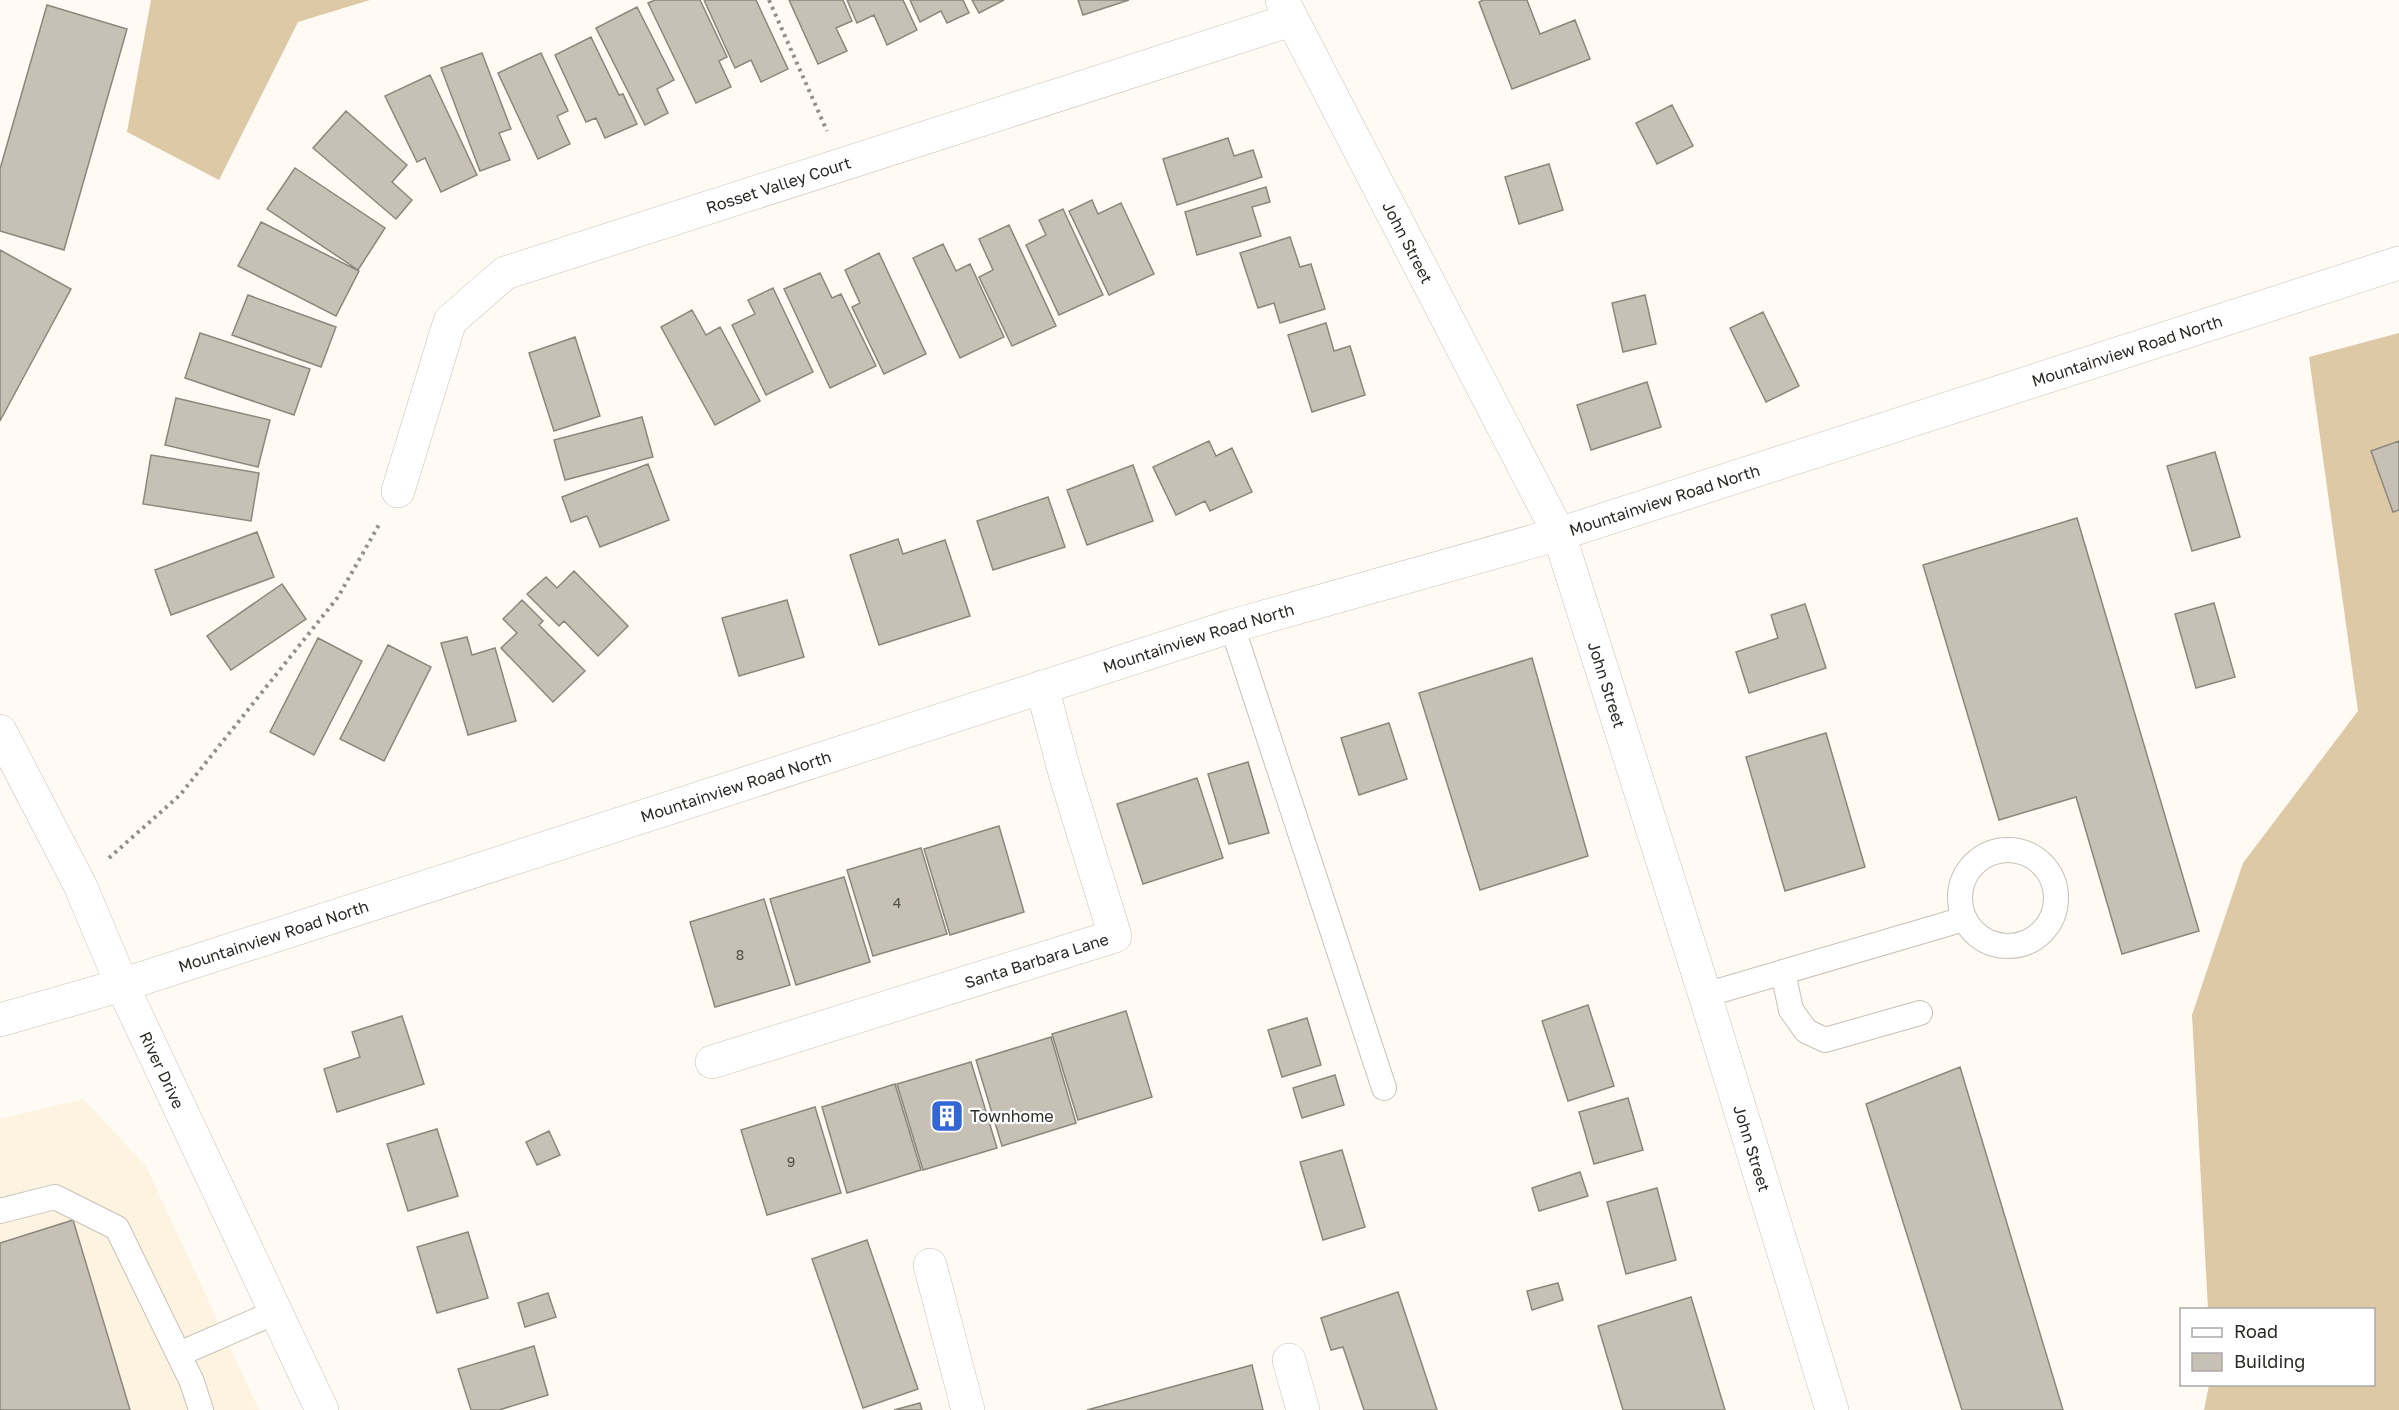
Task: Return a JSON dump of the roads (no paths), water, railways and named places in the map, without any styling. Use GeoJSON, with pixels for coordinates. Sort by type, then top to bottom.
{"type":"FeatureCollection","features":[{"type":"Feature","properties":{"kind":"street","name":"Rosset Valley Court"},"geometry":{"type":"LineString","coordinates":[[398,491],[450,321],[505,273],[842,165],[1287,10]]}},
{"type":"Feature","properties":{"kind":"street","name":"John Street"},"geometry":{"type":"LineString","coordinates":[[1287,10],[1559,534],[1705,995],[1832,1410]]}},
{"type":"Feature","properties":{"kind":"street","name":"Mountainview Road North"},"geometry":{"type":"LineString","coordinates":[[0,1020],[122,985],[1232,626],[1559,534],[2399,263]]}},
{"type":"Feature","properties":{"kind":"street","name":"Santa Barbara Lane"},"geometry":{"type":"LineString","coordinates":[[712,1062],[1115,936],[1066,777],[1042,687]]}},
{"type":"Feature","properties":{"kind":"street","name":"River Drive"},"geometry":{"type":"LineString","coordinates":[[0,731],[80,885],[122,985],[322,1410]]}},
{"type":"Feature","properties":{"kind":"street"},"geometry":{"type":"LineString","coordinates":[[930,1265],[968,1410]]}},
{"type":"Feature","properties":{"kind":"street"},"geometry":{"type":"LineString","coordinates":[[1289,1360],[1303,1410]]}},
{"type":"Feature","properties":{"kind":"lane"},"geometry":{"type":"LineString","coordinates":[[1232,626],[1384,1088]]}},
{"type":"Feature","properties":{"kind":"lane"},"geometry":{"type":"LineString","coordinates":[[2002,850],[2018,851],[2032,856],[2052,878],[2056,893],[2055,910],[2048,925],[2037,937],[2022,945],[2006,947],[1989,944],[1976,935],[1964,919],[1960,906],[1960,890],[1965,875],[1987,854],[2002,850]]}},
{"type":"Feature","properties":{"kind":"lane"},"geometry":{"type":"LineString","coordinates":[[1705,995],[1964,919]]}},
{"type":"Feature","properties":{"kind":"lane"},"geometry":{"type":"LineString","coordinates":[[1783,972],[1791,1010],[1806,1031],[1825,1040],[1920,1012]]}},
{"type":"Feature","properties":{"kind":"lane"},"geometry":{"type":"LineString","coordinates":[[0,1211],[55,1197],[117,1228],[192,1382],[201,1410]]}},
{"type":"Feature","properties":{"kind":"lane"},"geometry":{"type":"LineString","coordinates":[[179,1354],[276,1312]]}},
{"type":"Feature","properties":{"kind":"place","name":"Townhome"},"geometry":{"type":"Point","coordinates":[947,1116]}}]}
